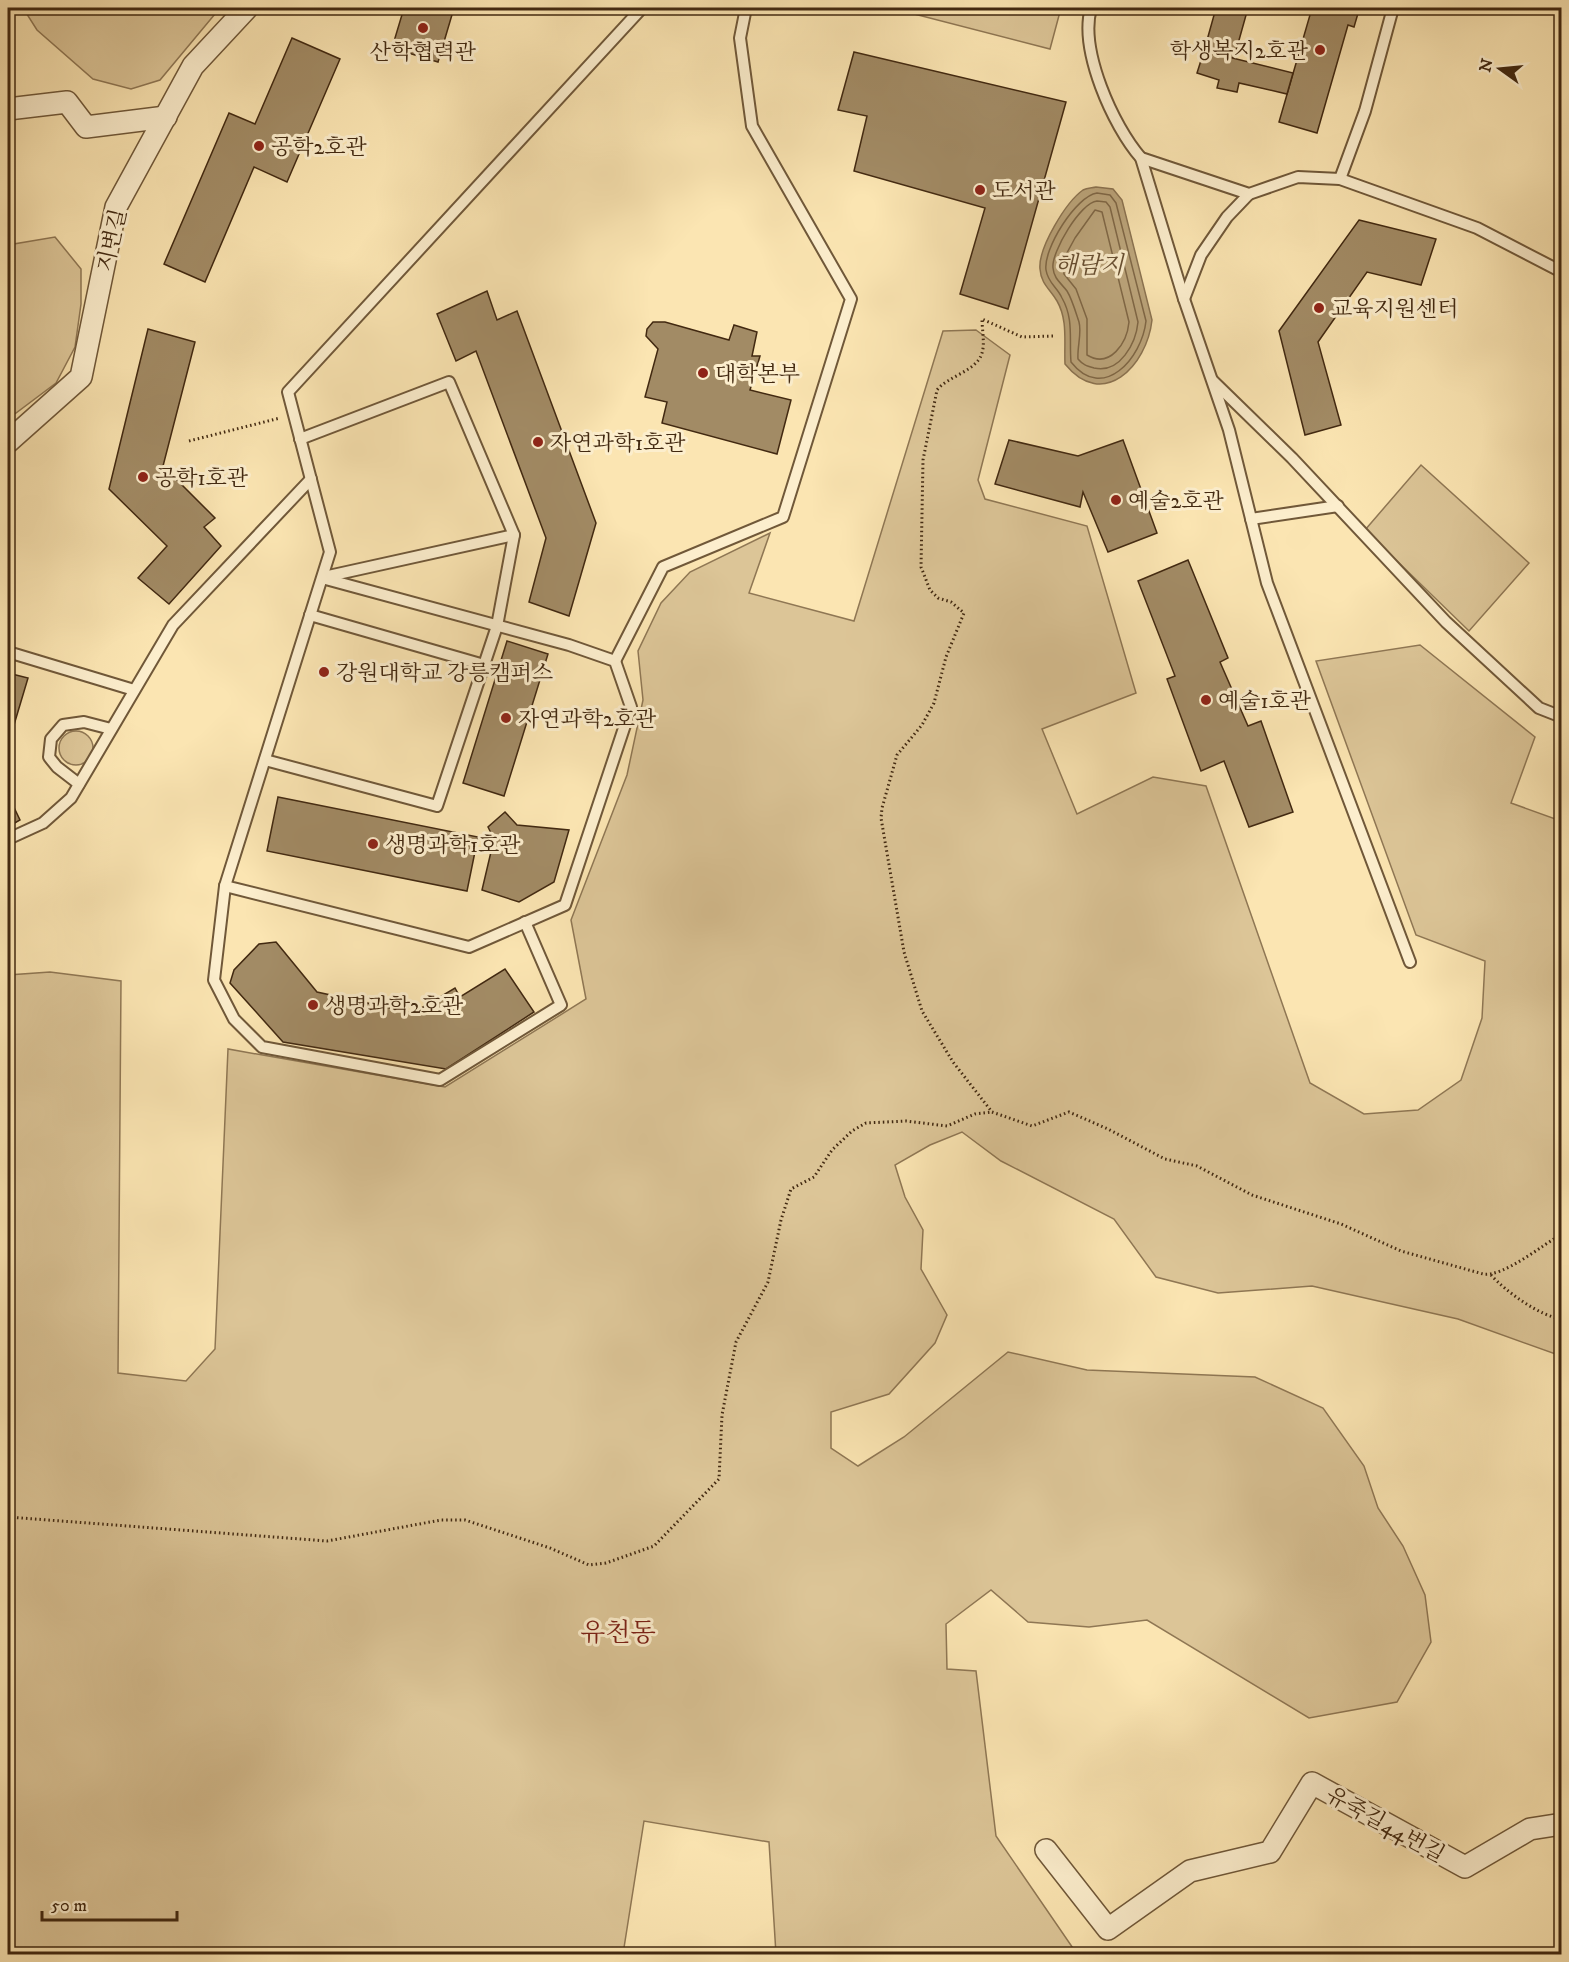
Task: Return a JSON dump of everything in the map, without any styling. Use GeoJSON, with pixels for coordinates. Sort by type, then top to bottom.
{"type":"FeatureCollection","features":[{"type":"Feature","properties":{"kind":"street","name":"지변길"},"geometry":{"type":"LineString","coordinates":[[8,442],[81,377],[116,207],[193,66],[247,8]]}},
{"type":"Feature","properties":{"kind":"street"},"geometry":{"type":"LineString","coordinates":[[8,109],[67,102],[86,127],[166,117]]}},
{"type":"Feature","properties":{"kind":"street","name":"유죽길44번길"},"geometry":{"type":"LineString","coordinates":[[1046,1850],[1108,1929],[1190,1870],[1270,1852],[1312,1783],[1465,1867],[1530,1829],[1562,1824]]}},
{"type":"Feature","properties":{"kind":"lane"},"geometry":{"type":"LineString","coordinates":[[525,922],[561,1005],[440,1080],[262,1047],[234,1019],[214,980],[225,886],[330,552],[288,392],[642,8]]}},
{"type":"Feature","properties":{"kind":"lane"},"geometry":{"type":"LineString","coordinates":[[225,886],[469,947],[565,905],[631,707],[615,661],[663,567],[783,517],[851,299],[752,126],[740,38],[746,8]]}},
{"type":"Feature","properties":{"kind":"lane"},"geometry":{"type":"LineString","coordinates":[[1091,8],[1087,22],[1098,79],[1131,147],[1141,158],[1184,299],[1229,430],[1267,583],[1410,962]]}},
{"type":"Feature","properties":{"kind":"lane"},"geometry":{"type":"LineString","coordinates":[[1340,178],[1365,111],[1393,8]]}},
{"type":"Feature","properties":{"kind":"lane"},"geometry":{"type":"LineString","coordinates":[[1141,158],[1249,194]]}},
{"type":"Feature","properties":{"kind":"lane"},"geometry":{"type":"LineString","coordinates":[[1184,299],[1201,255],[1227,217],[1249,194],[1298,177],[1340,178],[1477,228],[1562,272]]}},
{"type":"Feature","properties":{"kind":"lane"},"geometry":{"type":"LineString","coordinates":[[1211,379],[1338,506],[1446,622],[1539,708],[1562,717]]}},
{"type":"Feature","properties":{"kind":"lane"},"geometry":{"type":"LineString","coordinates":[[265,760],[437,806],[497,626],[514,535],[449,382],[300,440]]}},
{"type":"Feature","properties":{"kind":"lane"},"geometry":{"type":"LineString","coordinates":[[8,838],[43,823],[71,798],[173,625],[310,479]]}},
{"type":"Feature","properties":{"kind":"lane"},"geometry":{"type":"LineString","coordinates":[[1251,519],[1338,506]]}},
{"type":"Feature","properties":{"kind":"lane"},"geometry":{"type":"LineString","coordinates":[[322,578],[514,535]]}},
{"type":"Feature","properties":{"kind":"lane"},"geometry":{"type":"LineString","coordinates":[[322,578],[569,645],[615,661]]}},
{"type":"Feature","properties":{"kind":"lane"},"geometry":{"type":"LineString","coordinates":[[310,615],[484,665]]}},
{"type":"Feature","properties":{"kind":"lane"},"geometry":{"type":"LineString","coordinates":[[8,652],[134,690]]}},
{"type":"Feature","properties":{"kind":"lane"},"geometry":{"type":"LineString","coordinates":[[79,784],[57,767],[49,757],[51,739],[63,725],[84,722],[111,729]]}},
{"type":"Feature","properties":{"kind":"path"},"geometry":{"type":"LineString","coordinates":[[992,1112],[953,1062],[914,992],[904,952],[881,818],[897,755],[922,725],[934,703],[946,657],[964,613],[951,602],[938,598],[930,590],[921,567],[923,460],[937,390],[942,383],[977,363],[982,353],[982,319],[1022,337],[1053,336]]}},
{"type":"Feature","properties":{"kind":"path"},"geometry":{"type":"LineString","coordinates":[[189,441],[294,414]]}},
{"type":"Feature","properties":{"kind":"path"},"geometry":{"type":"LineString","coordinates":[[8,1517],[327,1540],[441,1520],[465,1520],[550,1548],[589,1565],[606,1563],[637,1554],[654,1546],[719,1479],[722,1415],[736,1342],[768,1282],[781,1220],[792,1189],[814,1177],[832,1150],[852,1131],[866,1123],[906,1121],[947,1126],[975,1114],[992,1112],[1032,1126],[1069,1112],[1108,1129],[1165,1160],[1197,1166],[1252,1195],[1341,1224],[1401,1251],[1491,1275],[1515,1296],[1554,1318],[1562,1319]]}},
{"type":"Feature","properties":{"kind":"path"},"geometry":{"type":"LineString","coordinates":[[1491,1275],[1562,1234]]}},
{"type":"Feature","properties":{"kind":"shaded area"},"geometry":{"type":"Polygon","coordinates":[[[23,8],[220,8],[160,80],[131,89],[93,79],[37,30],[23,8]]]}},
{"type":"Feature","properties":{"kind":"shaded area"},"geometry":{"type":"Polygon","coordinates":[[[891,8],[1061,8],[1050,49],[891,8]]]}},
{"type":"Feature","properties":{"kind":"shaded area"},"geometry":{"type":"Polygon","coordinates":[[[55,237],[81,269],[81,304],[75,347],[56,383],[8,419],[8,245],[55,237]]]}},
{"type":"Feature","properties":{"kind":"shaded area"},"geometry":{"type":"Polygon","coordinates":[[[976,330],[1010,355],[978,480],[985,499],[1087,526],[1136,693],[1042,729],[1077,814],[1153,777],[1206,786],[1310,1083],[1364,1114],[1418,1110],[1461,1080],[1482,1018],[1485,961],[1416,935],[1316,661],[1420,645],[1535,737],[1511,803],[1561,821],[1561,1356],[1458,1319],[1312,1286],[1218,1293],[1156,1277],[1114,1219],[1001,1161],[962,1132],[930,1145],[895,1165],[905,1197],[923,1230],[921,1269],[947,1315],[935,1343],[889,1394],[831,1412],[831,1448],[858,1466],[904,1437],[1008,1352],[1087,1370],[1255,1377],[1323,1408],[1364,1466],[1378,1508],[1403,1546],[1425,1595],[1431,1642],[1397,1702],[1309,1718],[1147,1620],[1089,1627],[1028,1622],[991,1590],[946,1624],[947,1669],[976,1671],[996,1836],[1077,1954],[776,1954],[769,1842],[644,1821],[623,1954],[8,1954],[8,975],[50,972],[121,981],[118,1373],[186,1381],[215,1349],[228,1049],[445,1087],[586,999],[571,920],[627,775],[643,700],[638,651],[661,603],[690,572],[770,533],[749,593],[854,621],[943,331],[976,330]]]}},
{"type":"Feature","properties":{"kind":"shaded area"},"geometry":{"type":"Polygon","coordinates":[[[1421,465],[1529,563],[1469,631],[1365,530],[1421,465]]]}},
{"type":"Feature","properties":{"kind":"shaded area"},"geometry":{"type":"Polygon","coordinates":[[[76,731],[88,736],[93,748],[88,760],[76,765],[64,760],[59,748],[64,736],[76,731]]]}},
{"type":"Feature","properties":{"kind":"water","name":"해람지"},"geometry":{"type":"Polygon","coordinates":[[[1096,187],[1113,189],[1122,200],[1152,320],[1142,353],[1121,377],[1108,383],[1094,383],[1079,377],[1065,364],[1063,316],[1057,301],[1044,283],[1040,269],[1043,249],[1061,215],[1083,190],[1096,187]]]}},
{"type":"Feature","properties":{"kind":"building","name":"산학협력관"},"geometry":{"type":"Polygon","coordinates":[[[404,8],[454,8],[438,62],[392,48],[404,8]]]}},
{"type":"Feature","properties":{"kind":"building"},"geometry":{"type":"Polygon","coordinates":[[[1216,8],[1248,8],[1234,58],[1204,51],[1216,8]]]}},
{"type":"Feature","properties":{"kind":"building","name":"학생복지2호관"},"geometry":{"type":"Polygon","coordinates":[[[1312,8],[1359,10],[1354,27],[1348,25],[1317,133],[1279,122],[1312,8]]]}},
{"type":"Feature","properties":{"kind":"building","name":"공학2호관"},"geometry":{"type":"Polygon","coordinates":[[[292,38],[340,59],[287,182],[254,167],[205,282],[164,264],[229,113],[255,124],[292,38]]]}},
{"type":"Feature","properties":{"kind":"building"},"geometry":{"type":"Polygon","coordinates":[[[1204,51],[1293,73],[1287,94],[1239,83],[1237,92],[1217,88],[1219,80],[1197,73],[1204,51]]]}},
{"type":"Feature","properties":{"kind":"building","name":"도서관"},"geometry":{"type":"Polygon","coordinates":[[[854,52],[1066,102],[1008,309],[960,294],[985,208],[854,171],[867,116],[838,110],[854,52]]]}},
{"type":"Feature","properties":{"kind":"building","name":"교육지원센터"},"geometry":{"type":"Polygon","coordinates":[[[1359,220],[1436,239],[1421,285],[1367,272],[1318,342],[1341,425],[1305,435],[1279,331],[1359,220]]]}},
{"type":"Feature","properties":{"kind":"building","name":"자연과학1호관"},"geometry":{"type":"Polygon","coordinates":[[[487,291],[497,320],[517,311],[596,523],[569,616],[529,602],[546,538],[476,351],[456,361],[437,314],[487,291]]]}},
{"type":"Feature","properties":{"kind":"building","name":"대학본부"},"geometry":{"type":"Polygon","coordinates":[[[653,322],[665,322],[729,340],[734,325],[757,332],[752,356],[760,356],[750,390],[791,400],[777,454],[662,423],[667,402],[645,397],[658,349],[646,336],[647,329],[653,322]]]}},
{"type":"Feature","properties":{"kind":"building","name":"공학1호관"},"geometry":{"type":"Polygon","coordinates":[[[148,329],[195,342],[163,466],[215,518],[204,527],[221,546],[169,604],[138,578],[167,546],[109,489],[148,329]]]}},
{"type":"Feature","properties":{"kind":"building","name":"예술2호관"},"geometry":{"type":"Polygon","coordinates":[[[1009,440],[1078,456],[1123,440],[1157,533],[1108,552],[1083,492],[1080,507],[995,484],[1009,440]]]}},
{"type":"Feature","properties":{"kind":"building","name":"예술1호관"},"geometry":{"type":"Polygon","coordinates":[[[1188,560],[1228,658],[1220,662],[1248,726],[1261,721],[1293,812],[1249,827],[1224,761],[1201,771],[1167,679],[1175,676],[1138,581],[1188,560]]]}},
{"type":"Feature","properties":{"kind":"building","name":"자연과학2호관"},"geometry":{"type":"Polygon","coordinates":[[[507,641],[548,654],[504,796],[463,783],[507,641]]]}},
{"type":"Feature","properties":{"kind":"building"},"geometry":{"type":"Polygon","coordinates":[[[8,673],[28,678],[8,745],[8,673]]]}},
{"type":"Feature","properties":{"kind":"building"},"geometry":{"type":"Polygon","coordinates":[[[1562,763],[1562,783],[1555,781],[1562,763]]]}},
{"type":"Feature","properties":{"kind":"building"},"geometry":{"type":"Polygon","coordinates":[[[8,795],[20,820],[8,827],[8,795]]]}},
{"type":"Feature","properties":{"kind":"building","name":"생명과학1호관"},"geometry":{"type":"Polygon","coordinates":[[[278,797],[478,837],[467,891],[267,851],[278,797]]]}},
{"type":"Feature","properties":{"kind":"building"},"geometry":{"type":"Polygon","coordinates":[[[505,812],[517,825],[569,830],[554,882],[519,902],[482,890],[494,839],[488,827],[505,812]]]}},
{"type":"Feature","properties":{"kind":"building","name":"생명과학2호관"},"geometry":{"type":"Polygon","coordinates":[[[276,942],[317,992],[413,1013],[455,988],[460,997],[505,969],[534,1012],[446,1069],[283,1042],[230,983],[234,970],[259,944],[276,942]]]}},
{"type":"Feature","properties":{"kind":"place","name":"산학협력관"},"geometry":{"type":"Point","coordinates":[423,28]}},
{"type":"Feature","properties":{"kind":"place","name":"학생복지2호관"},"geometry":{"type":"Point","coordinates":[1320,50]}},
{"type":"Feature","properties":{"kind":"place","name":"공학2호관"},"geometry":{"type":"Point","coordinates":[259,146]}},
{"type":"Feature","properties":{"kind":"place","name":"도서관"},"geometry":{"type":"Point","coordinates":[980,190]}},
{"type":"Feature","properties":{"kind":"place","name":"교육지원센터"},"geometry":{"type":"Point","coordinates":[1319,308]}},
{"type":"Feature","properties":{"kind":"place","name":"대학본부"},"geometry":{"type":"Point","coordinates":[703,373]}},
{"type":"Feature","properties":{"kind":"place","name":"자연과학1호관"},"geometry":{"type":"Point","coordinates":[538,442]}},
{"type":"Feature","properties":{"kind":"place","name":"공학1호관"},"geometry":{"type":"Point","coordinates":[143,477]}},
{"type":"Feature","properties":{"kind":"place","name":"예술2호관"},"geometry":{"type":"Point","coordinates":[1116,500]}},
{"type":"Feature","properties":{"kind":"place","name":"강원대학교 강릉캠퍼스"},"geometry":{"type":"Point","coordinates":[324,672]}},
{"type":"Feature","properties":{"kind":"place","name":"예술1호관"},"geometry":{"type":"Point","coordinates":[1206,700]}},
{"type":"Feature","properties":{"kind":"place","name":"자연과학2호관"},"geometry":{"type":"Point","coordinates":[506,718]}},
{"type":"Feature","properties":{"kind":"place","name":"생명과학1호관"},"geometry":{"type":"Point","coordinates":[373,844]}},
{"type":"Feature","properties":{"kind":"place","name":"생명과학2호관"},"geometry":{"type":"Point","coordinates":[313,1005]}},
{"type":"Feature","properties":{"kind":"district","name":"유천동"},"geometry":{"type":"Point","coordinates":[618,1632]}}]}
